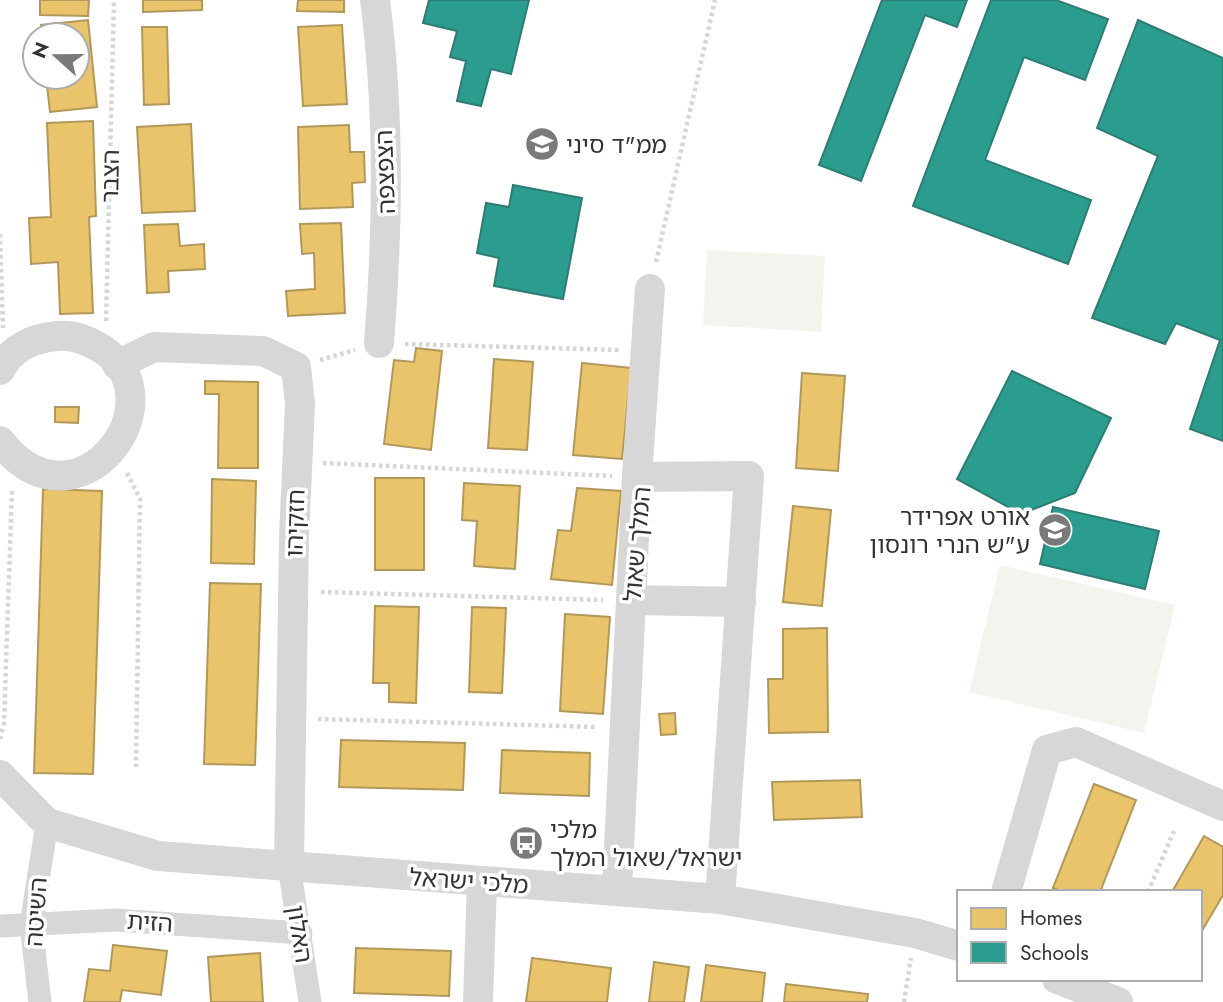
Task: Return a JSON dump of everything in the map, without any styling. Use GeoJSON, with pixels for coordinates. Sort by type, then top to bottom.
{"type":"FeatureCollection","features":[{"type":"Feature","properties":{"kind":"street","name":"הצפצפה"},"geometry":{"type":"LineString","coordinates":[[375,0],[382,48],[387,240],[379,344]]}},
{"type":"Feature","properties":{"kind":"street"},"geometry":{"type":"LineString","coordinates":[[637,477],[650,289]]}},
{"type":"Feature","properties":{"kind":"street"},"geometry":{"type":"LineString","coordinates":[[2,366],[21,346],[41,337],[64,335],[86,340],[112,358],[127,385],[130,407],[125,429],[115,449],[98,464],[77,473],[54,475],[31,469],[6,449]]}},
{"type":"Feature","properties":{"kind":"street"},"geometry":{"type":"LineString","coordinates":[[112,358],[154,347],[263,351],[296,367]]}},
{"type":"Feature","properties":{"kind":"street","name":"חזקיהו"},"geometry":{"type":"LineString","coordinates":[[289,866],[293,592],[300,404],[296,367]]}},
{"type":"Feature","properties":{"kind":"street","name":"המלך שאול"},"geometry":{"type":"LineString","coordinates":[[617,889],[637,477],[749,476],[720,900]]}},
{"type":"Feature","properties":{"kind":"street"},"geometry":{"type":"LineString","coordinates":[[632,600],[741,602]]}},
{"type":"Feature","properties":{"kind":"street"},"geometry":{"type":"LineString","coordinates":[[1007,890],[1047,750],[1076,742],[1223,806]]}},
{"type":"Feature","properties":{"kind":"street","name":"מלכי ישראל"},"geometry":{"type":"LineString","coordinates":[[0,775],[47,823],[158,856],[482,883],[617,889],[720,900],[915,933],[957,945]]}},
{"type":"Feature","properties":{"kind":"street","name":"השיטה"},"geometry":{"type":"LineString","coordinates":[[40,1002],[31,925],[47,823]]}},
{"type":"Feature","properties":{"kind":"street","name":"האלון"},"geometry":{"type":"LineString","coordinates":[[289,866],[310,1002]]}},
{"type":"Feature","properties":{"kind":"street"},"geometry":{"type":"LineString","coordinates":[[478,1002],[482,883]]}},
{"type":"Feature","properties":{"kind":"street","name":"הזית"},"geometry":{"type":"LineString","coordinates":[[0,926],[116,920],[300,933]]}},
{"type":"Feature","properties":{"kind":"street"},"geometry":{"type":"LineString","coordinates":[[1062,981],[1118,1002]]}},
{"type":"Feature","properties":{"kind":"path","name":"הצבר"},"geometry":{"type":"LineString","coordinates":[[112,358],[114,0]]}},
{"type":"Feature","properties":{"kind":"path"},"geometry":{"type":"LineString","coordinates":[[650,289],[715,0]]}},
{"type":"Feature","properties":{"kind":"path"},"geometry":{"type":"LineString","coordinates":[[0,234],[2,366]]}},
{"type":"Feature","properties":{"kind":"path"},"geometry":{"type":"LineString","coordinates":[[296,367],[379,344],[646,351]]}},
{"type":"Feature","properties":{"kind":"path"},"geometry":{"type":"LineString","coordinates":[[0,739],[4,723],[6,449]]}},
{"type":"Feature","properties":{"kind":"path"},"geometry":{"type":"LineString","coordinates":[[115,449],[140,499],[136,767]]}},
{"type":"Feature","properties":{"kind":"path"},"geometry":{"type":"LineString","coordinates":[[297,462],[637,477]]}},
{"type":"Feature","properties":{"kind":"path"},"geometry":{"type":"LineString","coordinates":[[293,592],[632,600]]}},
{"type":"Feature","properties":{"kind":"path"},"geometry":{"type":"LineString","coordinates":[[292,718],[625,728]]}},
{"type":"Feature","properties":{"kind":"path"},"geometry":{"type":"LineString","coordinates":[[1149,890],[1174,831]]}},
{"type":"Feature","properties":{"kind":"path"},"geometry":{"type":"LineString","coordinates":[[904,1002],[915,933]]}},
{"type":"Feature","properties":{"kind":"shaded area"},"geometry":{"type":"Polygon","coordinates":[[[707,250],[825,256],[821,332],[703,325],[707,250]]]}},
{"type":"Feature","properties":{"kind":"shaded area"},"geometry":{"type":"Polygon","coordinates":[[[1000,565],[1175,605],[1144,733],[969,692],[1000,565]]]}},
{"type":"Feature","properties":{"kind":"building: Homes"},"geometry":{"type":"Polygon","coordinates":[[[40,0],[89,0],[88,16],[40,15],[40,0]]]}},
{"type":"Feature","properties":{"kind":"building: Homes"},"geometry":{"type":"Polygon","coordinates":[[[143,0],[202,0],[202,10],[143,12],[143,0]]]}},
{"type":"Feature","properties":{"kind":"building: Homes"},"geometry":{"type":"Polygon","coordinates":[[[298,0],[344,0],[344,12],[297,11],[298,0]]]}},
{"type":"Feature","properties":{"kind":"building: Homes"},"geometry":{"type":"Polygon","coordinates":[[[342,25],[347,104],[303,106],[298,27],[342,25]]]}},
{"type":"Feature","properties":{"kind":"building: Homes"},"geometry":{"type":"Polygon","coordinates":[[[142,27],[167,27],[169,104],[144,105],[142,27]]]}},
{"type":"Feature","properties":{"kind":"building: Homes"},"geometry":{"type":"Polygon","coordinates":[[[91,49],[97,107],[50,112],[48,91],[91,91],[91,49]]]}},
{"type":"Feature","properties":{"kind":"building: Homes"},"geometry":{"type":"Polygon","coordinates":[[[93,121],[96,216],[89,217],[93,313],[60,314],[58,262],[31,264],[29,218],[51,217],[47,123],[93,121]]]}},
{"type":"Feature","properties":{"kind":"building: Homes"},"geometry":{"type":"Polygon","coordinates":[[[191,124],[195,211],[142,213],[137,127],[191,124]]]}},
{"type":"Feature","properties":{"kind":"building: Homes"},"geometry":{"type":"Polygon","coordinates":[[[349,125],[350,152],[364,152],[365,182],[352,183],[353,207],[300,209],[298,127],[349,125]]]}},
{"type":"Feature","properties":{"kind":"building: Homes"},"geometry":{"type":"Polygon","coordinates":[[[341,223],[345,313],[288,316],[286,291],[315,289],[314,253],[302,254],[300,224],[341,223]]]}},
{"type":"Feature","properties":{"kind":"building: Homes"},"geometry":{"type":"Polygon","coordinates":[[[178,224],[180,246],[204,244],[205,269],[168,271],[169,292],[147,293],[144,225],[178,224]]]}},
{"type":"Feature","properties":{"kind":"building: Homes"},"geometry":{"type":"Polygon","coordinates":[[[416,348],[442,351],[431,450],[384,444],[394,360],[414,362],[416,348]]]}},
{"type":"Feature","properties":{"kind":"building: Homes"},"geometry":{"type":"Polygon","coordinates":[[[494,359],[533,362],[527,450],[488,448],[494,359]]]}},
{"type":"Feature","properties":{"kind":"building: Homes"},"geometry":{"type":"Polygon","coordinates":[[[582,363],[631,368],[622,459],[573,455],[582,363]]]}},
{"type":"Feature","properties":{"kind":"building: Homes"},"geometry":{"type":"Polygon","coordinates":[[[802,373],[845,376],[838,471],[796,468],[802,373]]]}},
{"type":"Feature","properties":{"kind":"building: Homes"},"geometry":{"type":"Polygon","coordinates":[[[205,381],[258,382],[258,468],[218,468],[219,394],[205,394],[205,381]]]}},
{"type":"Feature","properties":{"kind":"building: Homes"},"geometry":{"type":"Polygon","coordinates":[[[55,407],[79,407],[78,423],[55,422],[55,407]]]}},
{"type":"Feature","properties":{"kind":"building: Homes"},"geometry":{"type":"Polygon","coordinates":[[[375,478],[424,478],[424,570],[375,570],[375,478]]]}},
{"type":"Feature","properties":{"kind":"building: Homes"},"geometry":{"type":"Polygon","coordinates":[[[212,479],[256,481],[254,564],[211,563],[212,479]]]}},
{"type":"Feature","properties":{"kind":"building: Homes"},"geometry":{"type":"Polygon","coordinates":[[[464,483],[520,486],[515,569],[474,566],[477,521],[462,520],[464,483]]]}},
{"type":"Feature","properties":{"kind":"building: Homes"},"geometry":{"type":"Polygon","coordinates":[[[577,488],[621,491],[612,585],[551,579],[558,530],[571,531],[577,488]]]}},
{"type":"Feature","properties":{"kind":"building: Homes"},"geometry":{"type":"Polygon","coordinates":[[[43,489],[102,491],[93,774],[34,773],[43,489]]]}},
{"type":"Feature","properties":{"kind":"building: Homes"},"geometry":{"type":"Polygon","coordinates":[[[793,506],[831,510],[822,606],[783,602],[793,506]]]}},
{"type":"Feature","properties":{"kind":"building: Homes"},"geometry":{"type":"Polygon","coordinates":[[[210,583],[261,584],[255,765],[204,764],[210,583]]]}},
{"type":"Feature","properties":{"kind":"building: Homes"},"geometry":{"type":"Polygon","coordinates":[[[375,606],[419,607],[416,703],[389,702],[389,683],[373,683],[375,606]]]}},
{"type":"Feature","properties":{"kind":"building: Homes"},"geometry":{"type":"Polygon","coordinates":[[[472,607],[506,608],[502,693],[469,692],[472,607]]]}},
{"type":"Feature","properties":{"kind":"building: Homes"},"geometry":{"type":"Polygon","coordinates":[[[565,614],[610,617],[603,714],[560,711],[565,614]]]}},
{"type":"Feature","properties":{"kind":"building: Homes"},"geometry":{"type":"Polygon","coordinates":[[[827,628],[828,732],[769,733],[768,679],[783,679],[783,629],[827,628]]]}},
{"type":"Feature","properties":{"kind":"building: Homes"},"geometry":{"type":"Polygon","coordinates":[[[675,713],[676,734],[661,735],[659,714],[675,713]]]}},
{"type":"Feature","properties":{"kind":"building: Homes"},"geometry":{"type":"Polygon","coordinates":[[[341,740],[465,743],[463,790],[339,787],[341,740]]]}},
{"type":"Feature","properties":{"kind":"building: Homes"},"geometry":{"type":"Polygon","coordinates":[[[502,750],[590,753],[589,796],[500,793],[502,750]]]}},
{"type":"Feature","properties":{"kind":"building: Homes"},"geometry":{"type":"Polygon","coordinates":[[[860,780],[862,817],[774,820],[772,782],[860,780]]]}},
{"type":"Feature","properties":{"kind":"building: Homes"},"geometry":{"type":"Polygon","coordinates":[[[1094,784],[1136,800],[1101,890],[1053,888],[1094,784]]]}},
{"type":"Feature","properties":{"kind":"building: Homes"},"geometry":{"type":"Polygon","coordinates":[[[1204,836],[1223,847],[1223,895],[1202,931],[1202,890],[1173,890],[1204,836]]]}},
{"type":"Feature","properties":{"kind":"building: Homes"},"geometry":{"type":"Polygon","coordinates":[[[113,945],[167,951],[161,995],[122,990],[120,1002],[84,1002],[89,969],[110,971],[113,945]]]}},
{"type":"Feature","properties":{"kind":"building: Homes"},"geometry":{"type":"Polygon","coordinates":[[[356,948],[451,951],[449,996],[354,993],[356,948]]]}},
{"type":"Feature","properties":{"kind":"building: Homes"},"geometry":{"type":"Polygon","coordinates":[[[260,953],[263,1002],[211,1002],[208,957],[260,953]]]}},
{"type":"Feature","properties":{"kind":"building: Homes"},"geometry":{"type":"Polygon","coordinates":[[[532,958],[611,968],[607,1002],[526,1002],[532,958]]]}},
{"type":"Feature","properties":{"kind":"building: Homes"},"geometry":{"type":"Polygon","coordinates":[[[654,962],[689,967],[684,1002],[649,1002],[654,962]]]}},
{"type":"Feature","properties":{"kind":"building: Homes"},"geometry":{"type":"Polygon","coordinates":[[[706,965],[765,973],[762,1002],[701,1002],[706,965]]]}},
{"type":"Feature","properties":{"kind":"building: Homes"},"geometry":{"type":"Polygon","coordinates":[[[786,984],[868,994],[867,1002],[784,1002],[786,984]]]}},
{"type":"Feature","properties":{"kind":"building: Schools"},"geometry":{"type":"Polygon","coordinates":[[[429,0],[529,0],[511,74],[491,69],[481,106],[457,101],[466,61],[450,57],[457,31],[423,23],[429,0]]]}},
{"type":"Feature","properties":{"kind":"building: Schools"},"geometry":{"type":"Polygon","coordinates":[[[882,0],[967,0],[957,27],[925,15],[861,181],[819,165],[882,0]]]}},
{"type":"Feature","properties":{"kind":"building: Schools"},"geometry":{"type":"Polygon","coordinates":[[[991,0],[1056,0],[1108,19],[1085,80],[1024,57],[985,160],[1091,200],[1068,264],[913,206],[991,0]]]}},
{"type":"Feature","properties":{"kind":"building: Schools"},"geometry":{"type":"Polygon","coordinates":[[[1138,20],[1223,58],[1223,441],[1190,429],[1220,340],[1176,323],[1165,344],[1092,318],[1158,156],[1097,128],[1138,20]]]}},
{"type":"Feature","properties":{"kind":"building: Schools"},"geometry":{"type":"Polygon","coordinates":[[[513,185],[582,198],[563,299],[494,286],[499,258],[477,253],[486,203],[509,207],[513,185]]]}},
{"type":"Feature","properties":{"kind":"building: Schools"},"geometry":{"type":"Polygon","coordinates":[[[1012,371],[1111,418],[1075,493],[1021,514],[957,479],[1012,371]]]}},
{"type":"Feature","properties":{"kind":"building: Schools"},"geometry":{"type":"Polygon","coordinates":[[[1053,507],[1159,531],[1145,589],[1040,564],[1053,507]]]}},
{"type":"Feature","properties":{"kind":"place","name":"ממ\"ד סיני"},"geometry":{"type":"Point","coordinates":[542,144]}},
{"type":"Feature","properties":{"kind":"place","name":"אורט אפרידר ע\"ש הנרי רונסון"},"geometry":{"type":"Point","coordinates":[1055,530]}},
{"type":"Feature","properties":{"kind":"place","name":"מלכי ישראל/שאול המלך"},"geometry":{"type":"Point","coordinates":[526,843]}}]}
